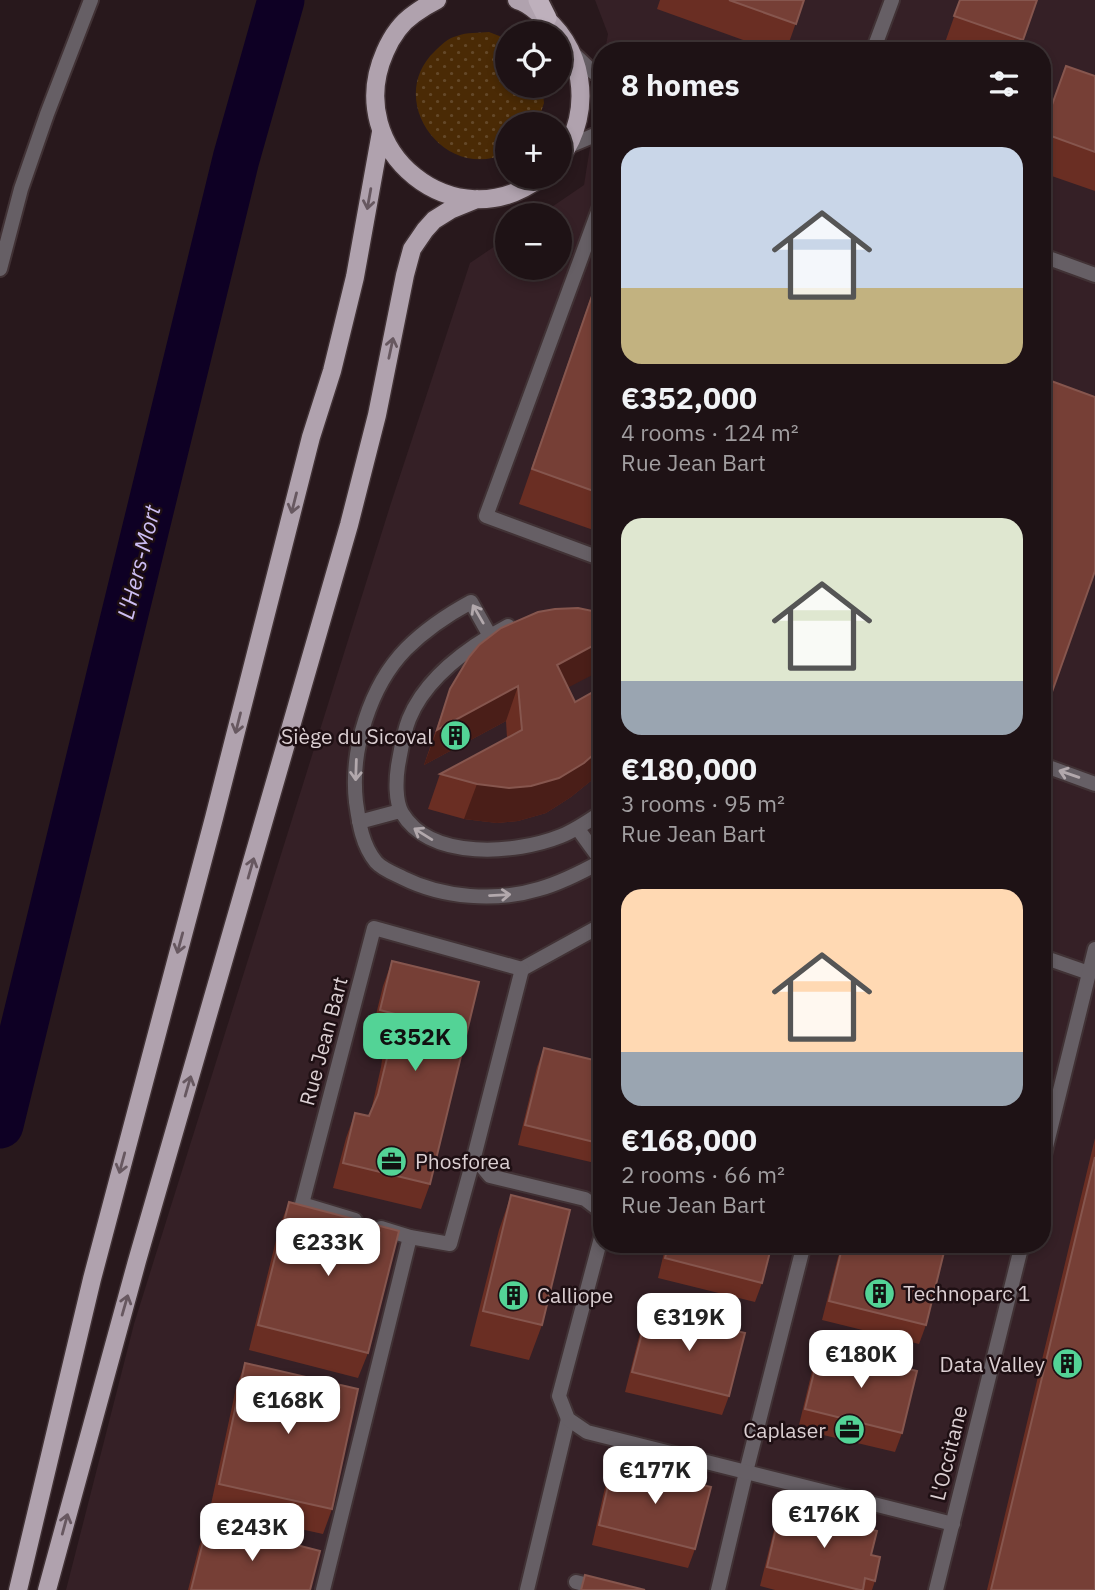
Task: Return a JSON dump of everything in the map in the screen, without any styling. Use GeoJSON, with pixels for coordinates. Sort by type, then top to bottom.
{"type":"FeatureCollection","features":[{"type":"Feature","properties":{"kind":"highway"},"geometry":{"type":"LineString","coordinates":[[538,0],[547,18]]}},
{"type":"Feature","properties":{"kind":"main road"},"geometry":{"type":"LineString","coordinates":[[437,0],[412,15],[390,39],[377,68],[374,101],[381,132],[396,159],[419,181],[447,194],[477,199],[505,196],[521,189]]}},
{"type":"Feature","properties":{"kind":"main road"},"geometry":{"type":"LineString","coordinates":[[517,0],[550,21]]}},
{"type":"Feature","properties":{"kind":"main road"},"geometry":{"type":"LineString","coordinates":[[572,52],[581,83],[580,115],[572,134]]}},
{"type":"Feature","properties":{"kind":"main road"},"geometry":{"type":"LineString","coordinates":[[18,1590],[92,1279],[311,437],[332,371],[355,277],[381,132]]}},
{"type":"Feature","properties":{"kind":"main road"},"geometry":{"type":"LineString","coordinates":[[47,1590],[134,1273],[349,525],[377,415],[412,249],[434,220],[477,199]]}},
{"type":"Feature","properties":{"kind":"street"},"geometry":{"type":"LineString","coordinates":[[0,269],[21,189],[91,0]]}},
{"type":"Feature","properties":{"kind":"street"},"geometry":{"type":"LineString","coordinates":[[876,42],[891,0]]}},
{"type":"Feature","properties":{"kind":"street"},"geometry":{"type":"LineString","coordinates":[[572,52],[593,72]]}},
{"type":"Feature","properties":{"kind":"street"},"geometry":{"type":"LineString","coordinates":[[572,148],[593,137]]}},
{"type":"Feature","properties":{"kind":"street"},"geometry":{"type":"LineString","coordinates":[[593,225],[486,516],[593,556]]}},
{"type":"Feature","properties":{"kind":"street"},"geometry":{"type":"LineString","coordinates":[[1051,259],[1095,275]]}},
{"type":"Feature","properties":{"kind":"street"},"geometry":{"type":"LineString","coordinates":[[491,636],[471,602],[446,616],[405,651],[377,692],[358,740],[355,768],[359,822],[366,845],[377,864],[412,883],[460,895],[514,894],[539,889],[593,866]]}},
{"type":"Feature","properties":{"kind":"street"},"geometry":{"type":"LineString","coordinates":[[525,621],[513,624],[468,649],[434,679],[419,700],[409,718],[402,740],[397,773],[400,811],[412,827],[432,839],[451,846],[499,850],[519,849],[559,837],[578,829],[593,818]]}},
{"type":"Feature","properties":{"kind":"street"},"geometry":{"type":"LineString","coordinates":[[1051,768],[1095,783]]}},
{"type":"Feature","properties":{"kind":"street"},"geometry":{"type":"LineString","coordinates":[[359,822],[400,811]]}},
{"type":"Feature","properties":{"kind":"street"},"geometry":{"type":"LineString","coordinates":[[578,829],[593,849]]}},
{"type":"Feature","properties":{"kind":"street","name":"Rue Jean Bart"},"geometry":{"type":"LineString","coordinates":[[374,928],[522,969],[474,1157],[450,1244],[410,1237],[302,1204],[374,928]]}},
{"type":"Feature","properties":{"kind":"street"},"geometry":{"type":"LineString","coordinates":[[522,969],[593,930]]}},
{"type":"Feature","properties":{"kind":"street"},"geometry":{"type":"LineString","coordinates":[[1051,1127],[1095,949]]}},
{"type":"Feature","properties":{"kind":"street"},"geometry":{"type":"LineString","coordinates":[[1051,960],[1089,973]]}},
{"type":"Feature","properties":{"kind":"street"},"geometry":{"type":"LineString","coordinates":[[474,1157],[490,1177],[585,1199],[593,1205]]}},
{"type":"Feature","properties":{"kind":"street"},"geometry":{"type":"LineString","coordinates":[[323,1590],[410,1237]]}},
{"type":"Feature","properties":{"kind":"street"},"geometry":{"type":"LineString","coordinates":[[597,1253],[559,1396],[568,1419],[587,1432],[953,1524]]}},
{"type":"Feature","properties":{"kind":"street"},"geometry":{"type":"LineString","coordinates":[[718,1590],[802,1253]]}},
{"type":"Feature","properties":{"kind":"street","name":"L'Occitane"},"geometry":{"type":"LineString","coordinates":[[936,1590],[1019,1253]]}},
{"type":"Feature","properties":{"kind":"street"},"geometry":{"type":"LineString","coordinates":[[527,1590],[568,1419]]}},
{"type":"Feature","properties":{"kind":"street"},"geometry":{"type":"LineString","coordinates":[[576,1582],[607,1590]]}},
{"type":"Feature","properties":{"kind":"shaded area"},"geometry":{"type":"Polygon","coordinates":[[[595,0],[1095,0],[1095,1590],[66,1590],[134,1324],[391,503],[470,263],[495,246],[495,280],[572,280],[572,203],[558,203],[584,185],[593,128],[593,1253],[1051,1253],[1051,42],[607,42],[608,34],[595,0]]]}},
{"type":"Feature","properties":{"kind":"shaded area"},"geometry":{"type":"Polygon","coordinates":[[[469,33],[495,34],[495,98],[543,98],[541,112],[495,112],[495,156],[484,159],[462,156],[443,147],[428,131],[419,112],[416,91],[421,70],[435,51],[451,38],[469,33]]]}},
{"type":"Feature","properties":{"kind":"building"},"geometry":{"type":"Polygon","coordinates":[[[729,0],[804,0],[796,24],[729,0]]]}},
{"type":"Feature","properties":{"kind":"building"},"geometry":{"type":"Polygon","coordinates":[[[960,0],[1037,0],[1023,40],[954,16],[960,0]]]}},
{"type":"Feature","properties":{"kind":"building"},"geometry":{"type":"Polygon","coordinates":[[[1066,66],[1095,76],[1095,152],[1051,136],[1051,108],[1066,66]]]}},
{"type":"Feature","properties":{"kind":"building"},"geometry":{"type":"Polygon","coordinates":[[[593,293],[593,491],[532,469],[593,293]]]}},
{"type":"Feature","properties":{"kind":"building"},"geometry":{"type":"Polygon","coordinates":[[[1051,381],[1095,397],[1095,571],[1052,692],[1051,381]]]}},
{"type":"Feature","properties":{"kind":"building"},"geometry":{"type":"Polygon","coordinates":[[[578,608],[593,611],[593,646],[557,665],[575,702],[593,692],[593,755],[559,778],[531,786],[509,788],[477,784],[440,774],[522,730],[518,686],[437,730],[450,689],[469,657],[479,645],[501,628],[538,612],[578,608]]]}},
{"type":"Feature","properties":{"kind":"building"},"geometry":{"type":"Polygon","coordinates":[[[392,961],[479,982],[430,1184],[343,1163],[355,1113],[369,1116],[378,1095],[391,1042],[395,1014],[380,1010],[392,961]]]}},
{"type":"Feature","properties":{"kind":"building"},"geometry":{"type":"Polygon","coordinates":[[[544,1048],[593,1060],[593,1142],[525,1125],[544,1048]]]}},
{"type":"Feature","properties":{"kind":"building","name":"Data Valley"},"geometry":{"type":"Polygon","coordinates":[[[1095,1157],[1095,1590],[991,1590],[1095,1157]]]}},
{"type":"Feature","properties":{"kind":"building","name":"Calliope"},"geometry":{"type":"Polygon","coordinates":[[[511,1195],[570,1210],[542,1325],[483,1311],[511,1195]]]}},
{"type":"Feature","properties":{"kind":"building"},"geometry":{"type":"Polygon","coordinates":[[[289,1202],[399,1231],[368,1353],[258,1325],[289,1202]]]}},
{"type":"Feature","properties":{"kind":"building"},"geometry":{"type":"Polygon","coordinates":[[[666,1253],[770,1253],[762,1283],[665,1258],[666,1253]]]}},
{"type":"Feature","properties":{"kind":"building","name":"Technoparc 1"},"geometry":{"type":"Polygon","coordinates":[[[841,1253],[944,1253],[926,1325],[829,1301],[841,1253]]]}},
{"type":"Feature","properties":{"kind":"building"},"geometry":{"type":"Polygon","coordinates":[[[648,1310],[745,1333],[729,1396],[632,1372],[648,1310]]]}},
{"type":"Feature","properties":{"kind":"building"},"geometry":{"type":"Polygon","coordinates":[[[820,1348],[917,1371],[902,1433],[805,1409],[820,1348]]]}},
{"type":"Feature","properties":{"kind":"building"},"geometry":{"type":"Polygon","coordinates":[[[245,1363],[358,1389],[332,1509],[219,1484],[245,1363]]]}},
{"type":"Feature","properties":{"kind":"building"},"geometry":{"type":"Polygon","coordinates":[[[613,1464],[711,1487],[695,1549],[599,1525],[613,1464]]]}},
{"type":"Feature","properties":{"kind":"building"},"geometry":{"type":"Polygon","coordinates":[[[781,1507],[877,1531],[871,1555],[880,1557],[875,1581],[865,1578],[863,1590],[860,1590],[767,1567],[781,1507]]]}},
{"type":"Feature","properties":{"kind":"building"},"geometry":{"type":"Polygon","coordinates":[[[208,1522],[320,1551],[310,1590],[191,1590],[208,1522]]]}},
{"type":"Feature","properties":{"kind":"building"},"geometry":{"type":"Polygon","coordinates":[[[585,1575],[645,1590],[581,1590],[585,1575]]]}},
{"type":"Feature","properties":{"kind":"waterway","name":"L'Hers-Mort"},"geometry":{"type":"LineString","coordinates":[[0,1125],[236,159],[281,0]]}},
{"type":"Feature","properties":{"kind":"place","name":"Siège du Sicoval"},"geometry":{"type":"Point","coordinates":[456,736]}},
{"type":"Feature","properties":{"kind":"place","name":"Phosforea"},"geometry":{"type":"Point","coordinates":[392,1161]}},
{"type":"Feature","properties":{"kind":"place","name":"Technoparc 1"},"geometry":{"type":"Point","coordinates":[880,1293]}},
{"type":"Feature","properties":{"kind":"place","name":"Calliope"},"geometry":{"type":"Point","coordinates":[514,1295]}},
{"type":"Feature","properties":{"kind":"place","name":"Data Valley"},"geometry":{"type":"Point","coordinates":[1068,1364]}},
{"type":"Feature","properties":{"kind":"place","name":"Caplaser"},"geometry":{"type":"Point","coordinates":[849,1430]}}]}
